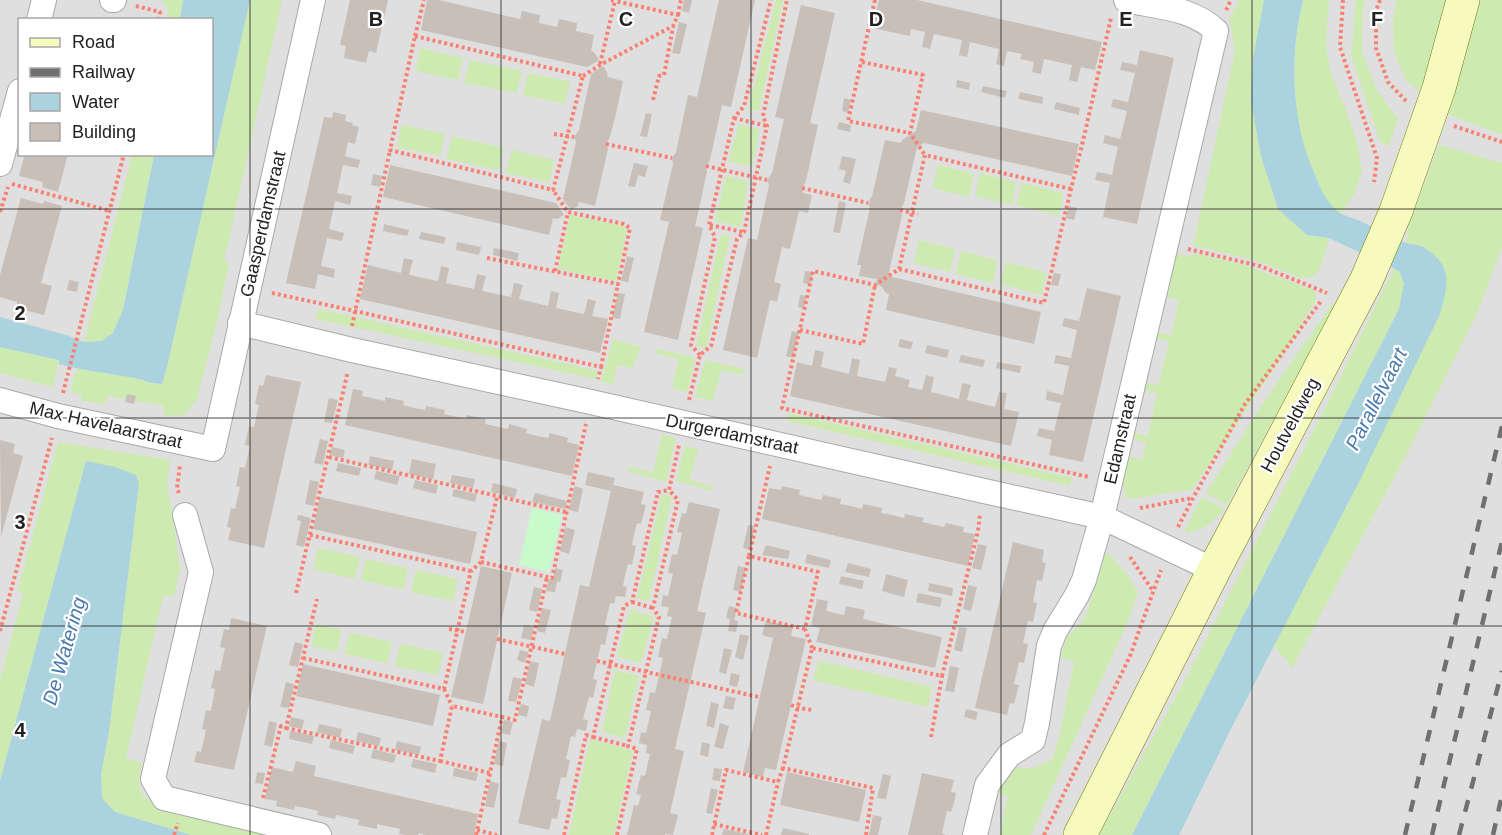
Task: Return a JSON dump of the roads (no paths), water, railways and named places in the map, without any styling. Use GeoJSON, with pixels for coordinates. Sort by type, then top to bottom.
{"type":"FeatureCollection","features":[{"type":"Feature","properties":{"kind":"street"},"geometry":{"type":"LineString","coordinates":[[40,18],[44,0]]}},
{"type":"Feature","properties":{"kind":"street","name":"Gaasperdamstraat"},"geometry":{"type":"LineString","coordinates":[[213,448],[314,0]]}},
{"type":"Feature","properties":{"kind":"street","name":"Houtveldweg"},"geometry":{"type":"LineString","coordinates":[[1080,835],[1214,570],[1366,280],[1396,211],[1439,88],[1462,0]]}},
{"type":"Feature","properties":{"kind":"street","name":"Edamstraat"},"geometry":{"type":"LineString","coordinates":[[975,835],[987,785],[1009,755],[1033,740],[1049,646],[1084,580],[1102,517],[1216,31],[1207,22],[1188,13],[1119,5]]}},
{"type":"Feature","properties":{"kind":"street"},"geometry":{"type":"LineString","coordinates":[[0,164],[18,98]]}},
{"type":"Feature","properties":{"kind":"street","name":"Durgerdamstraat"},"geometry":{"type":"LineString","coordinates":[[240,323],[1102,517],[1214,570]]}},
{"type":"Feature","properties":{"kind":"street","name":"Max Havelaarstraat"},"geometry":{"type":"LineString","coordinates":[[0,400],[58,416],[213,448]]}},
{"type":"Feature","properties":{"kind":"street"},"geometry":{"type":"LineString","coordinates":[[185,515],[201,572],[153,779],[164,798],[319,835]]}},
{"type":"Feature","properties":{"kind":"water"},"geometry":{"type":"Polygon","coordinates":[[[183,0],[250,0],[162,384],[59,364],[59,360],[0,347],[0,317],[84,342],[102,341],[113,333],[123,310],[154,156],[213,156],[213,18],[180,18],[183,0]]]}},
{"type":"Feature","properties":{"kind":"water","name":"Parallelvaart"},"geometry":{"type":"Polygon","coordinates":[[[1264,0],[1303,0],[1294,66],[1297,111],[1307,155],[1326,198],[1341,213],[1400,241],[1421,246],[1433,254],[1444,268],[1445,294],[1440,314],[1359,482],[1232,727],[1179,835],[1132,835],[1399,309],[1404,283],[1399,271],[1329,238],[1307,235],[1278,209],[1261,156],[1251,102],[1253,59],[1264,0]]]}},
{"type":"Feature","properties":{"kind":"water","name":"De Watering"},"geometry":{"type":"Polygon","coordinates":[[[86,461],[115,467],[136,475],[139,484],[109,732],[101,774],[102,798],[115,812],[191,835],[0,835],[0,781],[86,461]]]}},
{"type":"Feature","properties":{"kind":"railway"},"geometry":{"type":"LineString","coordinates":[[1405,835],[1502,426]]}},
{"type":"Feature","properties":{"kind":"railway"},"geometry":{"type":"LineString","coordinates":[[1432,835],[1502,541]]}},
{"type":"Feature","properties":{"kind":"railway"},"geometry":{"type":"LineString","coordinates":[[1459,835],[1502,671]]}},
{"type":"Feature","properties":{"kind":"railway"},"geometry":{"type":"LineString","coordinates":[[1493,835],[1502,795]]}}]}
